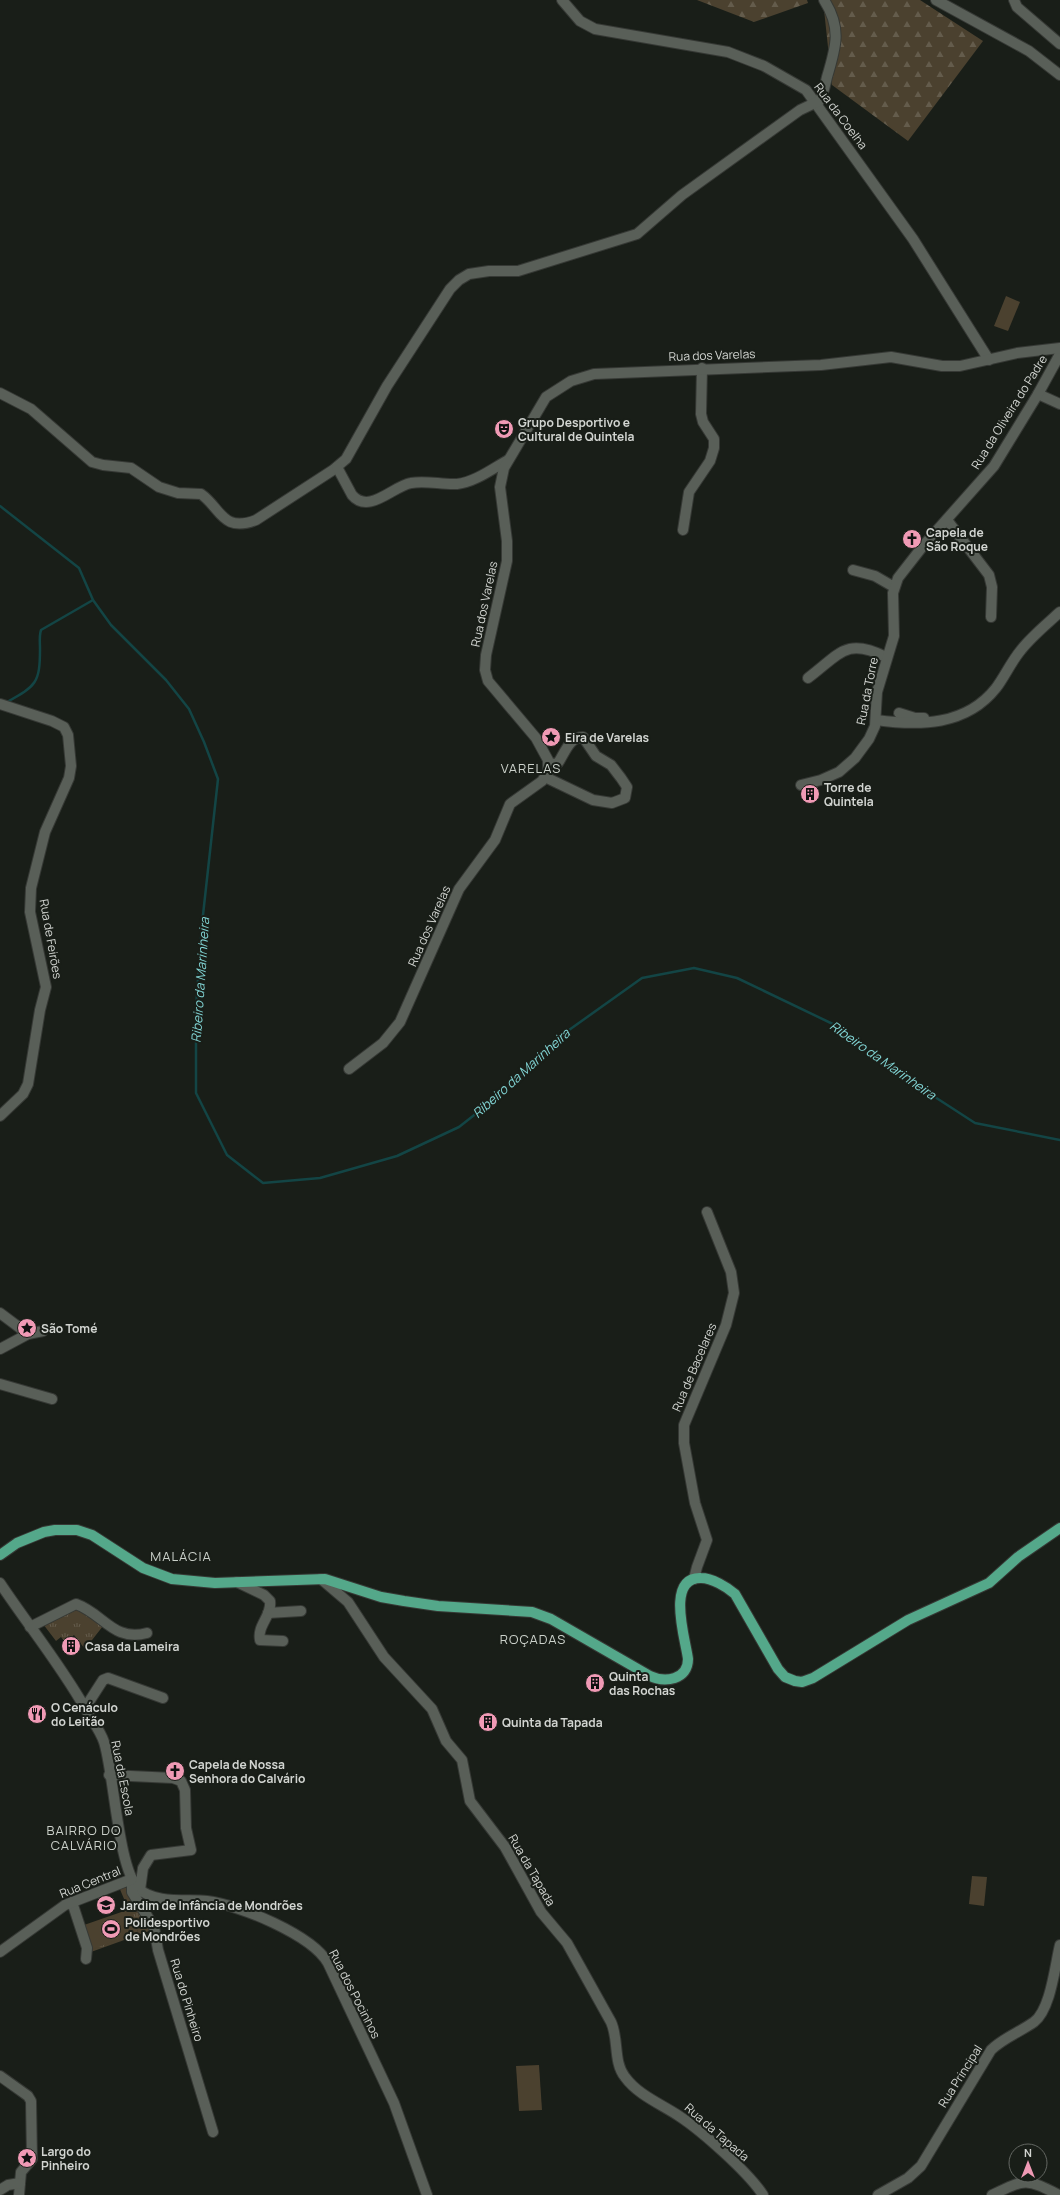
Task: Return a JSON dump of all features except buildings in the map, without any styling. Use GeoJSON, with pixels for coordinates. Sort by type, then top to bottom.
{"type":"FeatureCollection","features":[{"type":"Feature","properties":{"kind":"main road"},"geometry":{"type":"LineString","coordinates":[[0,1555],[17,1543],[44,1532],[54,1530],[77,1530],[92,1535],[138,1566],[162,1577],[196,1582],[321,1579],[404,1601],[536,1612],[551,1619],[650,1676],[662,1680],[679,1676],[688,1667],[679,1605],[687,1585],[694,1579],[708,1580],[733,1592],[778,1669],[788,1679],[802,1682],[817,1676],[908,1620],[989,1583],[1018,1557],[1060,1528]]}},
{"type":"Feature","properties":{"kind":"street","name":"Rua da Coelha"},"geometry":{"type":"LineString","coordinates":[[562,0],[580,21],[596,29],[623,35],[713,48],[754,62],[800,85],[817,103],[913,239],[989,360]]}},
{"type":"Feature","properties":{"kind":"street"},"geometry":{"type":"LineString","coordinates":[[0,393],[30,410],[89,460],[102,465],[133,469],[154,485],[175,492],[200,494],[221,517],[232,522],[246,523],[256,520],[337,467],[350,452],[389,382],[448,292],[459,280],[469,274],[486,271],[518,272],[637,234],[684,193],[800,110],[817,103],[822,96],[833,58],[836,33],[834,18],[824,0]]}},
{"type":"Feature","properties":{"kind":"street"},"geometry":{"type":"LineString","coordinates":[[936,0],[1029,51],[1060,74]]}},
{"type":"Feature","properties":{"kind":"street"},"geometry":{"type":"LineString","coordinates":[[1014,0],[1017,7],[1060,44]]}},
{"type":"Feature","properties":{"kind":"street","name":"Rua dos Varelas"},"geometry":{"type":"LineString","coordinates":[[549,764],[536,738],[491,686],[485,670],[486,655],[507,561],[507,541],[500,487],[502,474],[508,460],[541,403],[551,392],[571,381],[594,374],[702,368],[821,364],[891,357],[950,366],[989,360],[1026,351],[1060,348]]}},
{"type":"Feature","properties":{"kind":"street","name":"Rua da Oliveira do Padre"},"geometry":{"type":"LineString","coordinates":[[894,587],[903,571],[994,466],[1038,394],[1060,354]]}},
{"type":"Feature","properties":{"kind":"street"},"geometry":{"type":"LineString","coordinates":[[683,530],[689,492],[710,461],[714,448],[714,439],[703,422],[701,414],[702,368]]}},
{"type":"Feature","properties":{"kind":"street"},"geometry":{"type":"LineString","coordinates":[[1038,394],[1060,404]]}},
{"type":"Feature","properties":{"kind":"street"},"geometry":{"type":"LineString","coordinates":[[337,467],[355,499],[364,502],[383,497],[409,483],[464,482],[508,460]]}},
{"type":"Feature","properties":{"kind":"street"},"geometry":{"type":"LineString","coordinates":[[947,520],[989,575],[992,587],[991,617]]}},
{"type":"Feature","properties":{"kind":"street"},"geometry":{"type":"LineString","coordinates":[[853,570],[876,576],[894,587]]}},
{"type":"Feature","properties":{"kind":"street","name":"Rua da Torre"},"geometry":{"type":"LineString","coordinates":[[801,785],[821,780],[846,766],[862,750],[875,726],[877,692],[894,631],[894,587]]}},
{"type":"Feature","properties":{"kind":"street"},"geometry":{"type":"LineString","coordinates":[[876,720],[928,724],[947,719],[968,709],[991,693],[1025,644],[1060,612]]}},
{"type":"Feature","properties":{"kind":"street"},"geometry":{"type":"LineString","coordinates":[[808,678],[839,654],[856,647],[868,649],[886,657]]}},
{"type":"Feature","properties":{"kind":"street","name":"Rua de Feirões"},"geometry":{"type":"LineString","coordinates":[[0,1116],[23,1094],[28,1084],[40,1010],[46,987],[30,912],[30,893],[45,832],[69,778],[71,768],[68,735],[64,727],[54,722],[4,705]]}},
{"type":"Feature","properties":{"kind":"street"},"geometry":{"type":"LineString","coordinates":[[899,713],[922,718],[956,714],[968,709]]}},
{"type":"Feature","properties":{"kind":"street"},"geometry":{"type":"LineString","coordinates":[[583,737],[596,756],[618,772],[627,787],[627,795],[624,800],[617,803],[600,802],[557,784],[546,777],[549,764],[558,763],[570,744],[578,738],[583,737]]}},
{"type":"Feature","properties":{"kind":"street","name":"Rua dos Varelas"},"geometry":{"type":"LineString","coordinates":[[349,1069],[383,1043],[397,1025],[409,1005],[459,889],[491,847],[502,826],[510,804],[546,777]]}},
{"type":"Feature","properties":{"kind":"street","name":"Rua de Bacelares"},"geometry":{"type":"LineString","coordinates":[[694,1579],[707,1540],[696,1506],[684,1443],[684,1425],[726,1324],[734,1292],[731,1272],[707,1212]]}},
{"type":"Feature","properties":{"kind":"street"},"geometry":{"type":"LineString","coordinates":[[0,1313],[28,1334]]}},
{"type":"Feature","properties":{"kind":"street"},"geometry":{"type":"LineString","coordinates":[[0,1349],[28,1334],[43,1331]]}},
{"type":"Feature","properties":{"kind":"street"},"geometry":{"type":"LineString","coordinates":[[0,1384],[52,1399]]}},
{"type":"Feature","properties":{"kind":"street","name":"Rua da Tapada"},"geometry":{"type":"LineString","coordinates":[[321,1579],[348,1602],[382,1654],[432,1709],[446,1741],[462,1760],[469,1799],[505,1846],[541,1912],[566,1943],[611,2022],[615,2034],[620,2068],[625,2078],[641,2092],[686,2121],[733,2162],[763,2195]]}},
{"type":"Feature","properties":{"kind":"street"},"geometry":{"type":"LineString","coordinates":[[237,1582],[269,1598],[288,1611]]}},
{"type":"Feature","properties":{"kind":"street","name":"Rua da Escola"},"geometry":{"type":"LineString","coordinates":[[1,1587],[64,1673],[103,1742],[127,1864],[132,1879]]}},
{"type":"Feature","properties":{"kind":"street"},"geometry":{"type":"LineString","coordinates":[[269,1598],[271,1604],[268,1613],[259,1628],[259,1640],[264,1642],[283,1641]]}},
{"type":"Feature","properties":{"kind":"street"},"geometry":{"type":"LineString","coordinates":[[30,1627],[76,1604],[118,1631],[132,1636],[147,1632]]}},
{"type":"Feature","properties":{"kind":"street"},"geometry":{"type":"LineString","coordinates":[[268,1613],[302,1611]]}},
{"type":"Feature","properties":{"kind":"street"},"geometry":{"type":"LineString","coordinates":[[85,1708],[103,1680],[108,1678],[163,1698]]}},
{"type":"Feature","properties":{"kind":"street"},"geometry":{"type":"LineString","coordinates":[[109,1775],[173,1778],[181,1781],[185,1787],[186,1828],[191,1850],[151,1855],[143,1868],[140,1890]]}},
{"type":"Feature","properties":{"kind":"street"},"geometry":{"type":"LineString","coordinates":[[132,1879],[140,1890]]}},
{"type":"Feature","properties":{"kind":"street","name":"Rua Central"},"geometry":{"type":"LineString","coordinates":[[0,1952],[62,1907],[132,1879]]}},
{"type":"Feature","properties":{"kind":"street","name":"Rua do Pinheiro"},"geometry":{"type":"LineString","coordinates":[[132,1879],[132,1890],[154,1927],[158,1950],[213,2132]]}},
{"type":"Feature","properties":{"kind":"street","name":"Rua dos Pocinhos"},"geometry":{"type":"LineString","coordinates":[[140,1890],[159,1898],[208,1901],[239,1909],[269,1921],[320,1952],[328,1964],[394,2102],[427,2195]]}},
{"type":"Feature","properties":{"kind":"street"},"geometry":{"type":"LineString","coordinates":[[72,1902],[87,1948],[86,1959]]}},
{"type":"Feature","properties":{"kind":"street","name":"Rua Principal"},"geometry":{"type":"LineString","coordinates":[[878,2195],[918,2169],[991,2050],[1003,2040],[1033,2023],[1042,2014],[1060,1945]]}},
{"type":"Feature","properties":{"kind":"street"},"geometry":{"type":"LineString","coordinates":[[0,2076],[29,2097],[32,2106],[32,2159],[21,2171],[19,2195]]}},
{"type":"Feature","properties":{"kind":"street"},"geometry":{"type":"LineString","coordinates":[[992,2195],[1024,2182],[1034,2182],[1059,2195]]}},
{"type":"Feature","properties":{"kind":"street"},"geometry":{"type":"LineString","coordinates":[[0,2190],[8,2185],[20,2183]]}},
{"type":"Feature","properties":{"kind":"green space"},"geometry":{"type":"Polygon","coordinates":[[[697,0],[807,0],[808,3],[754,22],[697,0]]]}},
{"type":"Feature","properties":{"kind":"green space"},"geometry":{"type":"Polygon","coordinates":[[[823,0],[920,0],[983,41],[908,141],[832,85],[823,0]]]}},
{"type":"Feature","properties":{"kind":"green space"},"geometry":{"type":"Polygon","coordinates":[[[1006,296],[1020,302],[1008,331],[994,326],[1006,296]]]}},
{"type":"Feature","properties":{"kind":"green space"},"geometry":{"type":"Polygon","coordinates":[[[75,1607],[103,1626],[85,1649],[74,1635],[65,1642],[61,1637],[56,1641],[43,1624],[75,1607]]]}},
{"type":"Feature","properties":{"kind":"green space"},"geometry":{"type":"Polygon","coordinates":[[[972,1876],[987,1877],[984,1906],[969,1904],[972,1876]]]}},
{"type":"Feature","properties":{"kind":"green space"},"geometry":{"type":"Polygon","coordinates":[[[124,1885],[150,1925],[149,1931],[91,1952],[84,1925],[138,1932],[119,1887],[124,1885]]]}},
{"type":"Feature","properties":{"kind":"green space","name":"Polidesportivo de Mondrões"},"geometry":{"type":"Polygon","coordinates":[[[130,1909],[138,1932],[93,1949],[84,1925],[130,1909]]]}},
{"type":"Feature","properties":{"kind":"green space"},"geometry":{"type":"Polygon","coordinates":[[[539,2065],[542,2110],[519,2111],[516,2066],[539,2065]]]}},
{"type":"Feature","properties":{"kind":"waterway","name":"Ribeiro da Marinheira"},"geometry":{"type":"LineString","coordinates":[[0,506],[79,568],[93,600],[111,625],[166,680],[189,709],[204,742],[218,779],[202,924],[196,1008],[196,1093],[227,1155],[263,1183],[320,1178],[397,1156],[459,1127],[501,1094],[569,1030],[642,978],[694,968],[737,978],[837,1026],[884,1064],[975,1123],[1060,1140]]}},
{"type":"Feature","properties":{"kind":"waterway"},"geometry":{"type":"LineString","coordinates":[[7,702],[30,687],[37,676],[40,660],[41,630],[93,600]]}},
{"type":"Feature","properties":{"kind":"place","name":"Grupo Desportivo e Cultural de Quintela"},"geometry":{"type":"Point","coordinates":[504,429]}},
{"type":"Feature","properties":{"kind":"place","name":"Capela de São Roque"},"geometry":{"type":"Point","coordinates":[912,539]}},
{"type":"Feature","properties":{"kind":"place","name":"Eira de Varelas"},"geometry":{"type":"Point","coordinates":[551,737]}},
{"type":"Feature","properties":{"kind":"place","name":"Torre de Quintela"},"geometry":{"type":"Point","coordinates":[810,794]}},
{"type":"Feature","properties":{"kind":"place","name":"São Tomé"},"geometry":{"type":"Point","coordinates":[27,1328]}},
{"type":"Feature","properties":{"kind":"place","name":"Casa da Lameira"},"geometry":{"type":"Point","coordinates":[71,1646]}},
{"type":"Feature","properties":{"kind":"place","name":"Quinta das Rochas"},"geometry":{"type":"Point","coordinates":[595,1683]}},
{"type":"Feature","properties":{"kind":"place","name":"O Cenáculo do Leitão"},"geometry":{"type":"Point","coordinates":[37,1714]}},
{"type":"Feature","properties":{"kind":"place","name":"Quinta da Tapada"},"geometry":{"type":"Point","coordinates":[488,1722]}},
{"type":"Feature","properties":{"kind":"place","name":"Capela de Nossa Senhora do Calvário"},"geometry":{"type":"Point","coordinates":[175,1771]}},
{"type":"Feature","properties":{"kind":"place","name":"Jardim de Infância de Mondrões"},"geometry":{"type":"Point","coordinates":[106,1905]}},
{"type":"Feature","properties":{"kind":"place","name":"Polidesportivo de Mondrões"},"geometry":{"type":"Point","coordinates":[111,1929]}},
{"type":"Feature","properties":{"kind":"place","name":"Largo do Pinheiro"},"geometry":{"type":"Point","coordinates":[27,2158]}},
{"type":"Feature","properties":{"kind":"district","name":"VARELAS"},"geometry":{"type":"Point","coordinates":[531,768]}},
{"type":"Feature","properties":{"kind":"district","name":"MALÁCIA"},"geometry":{"type":"Point","coordinates":[181,1556]}},
{"type":"Feature","properties":{"kind":"district","name":"ROÇADAS"},"geometry":{"type":"Point","coordinates":[533,1639]}},
{"type":"Feature","properties":{"kind":"district","name":"BAIRRO DO CALVÁRIO"},"geometry":{"type":"Point","coordinates":[84,1838]}}]}
